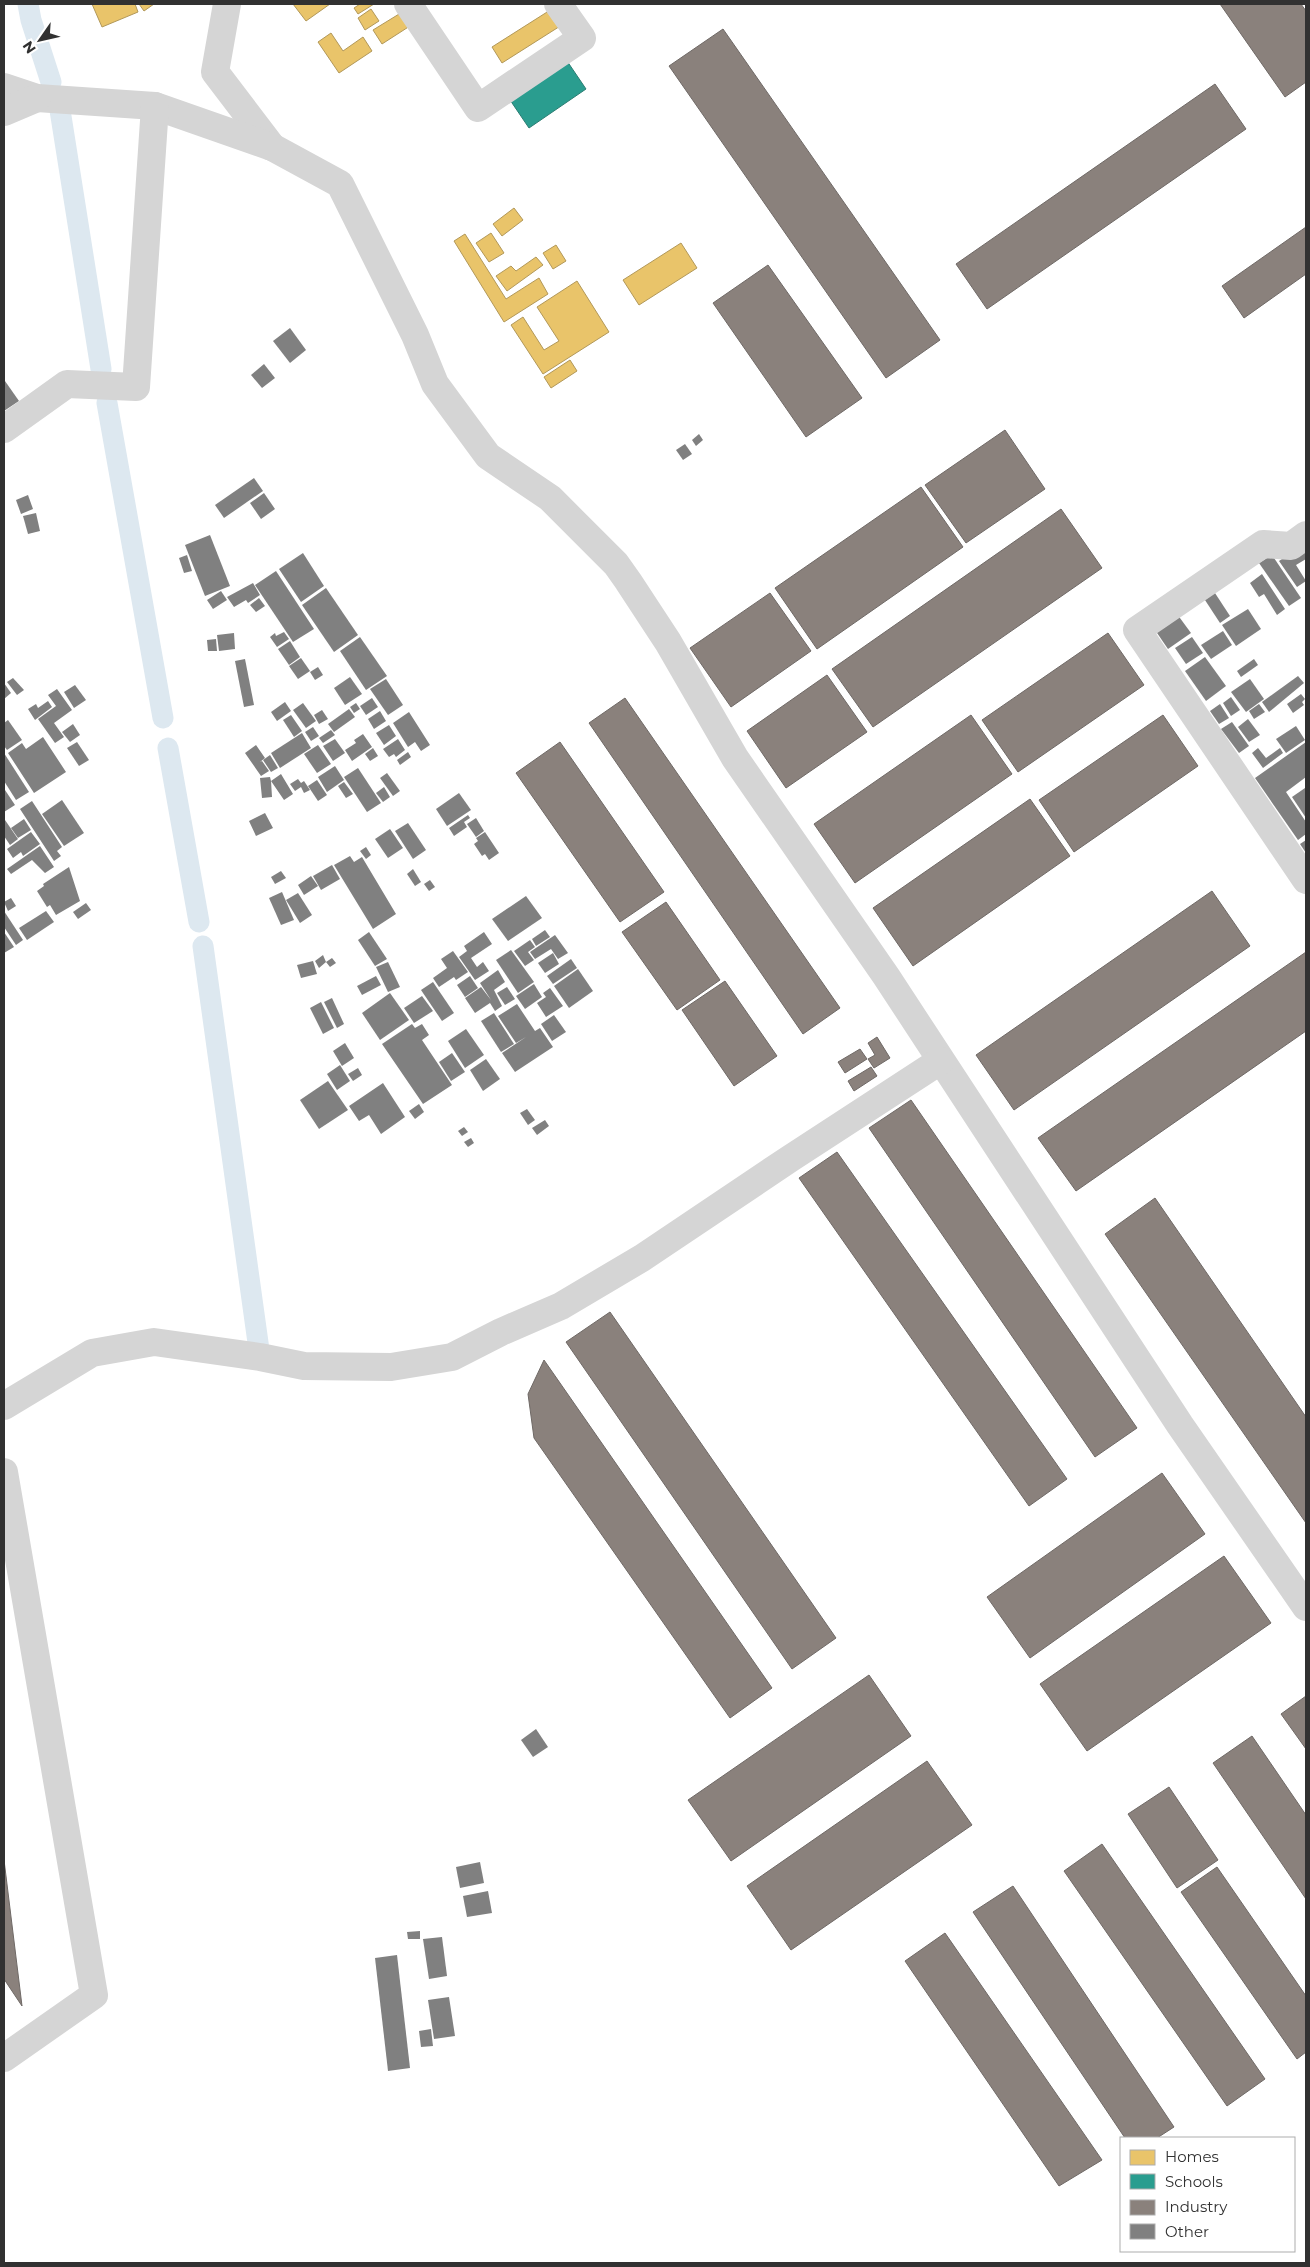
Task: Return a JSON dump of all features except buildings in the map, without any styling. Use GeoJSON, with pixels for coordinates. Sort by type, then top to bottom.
{"type":"FeatureCollection","features":[{"type":"Feature","properties":{"kind":"street"},"geometry":{"type":"LineString","coordinates":[[227,4],[215,72],[272,147]]}},
{"type":"Feature","properties":{"kind":"street"},"geometry":{"type":"LineString","coordinates":[[408,4],[478,108],[582,38],[558,4]]}},
{"type":"Feature","properties":{"kind":"street"},"geometry":{"type":"LineString","coordinates":[[4,87],[37,98],[154,106],[272,147],[340,184],[415,336],[435,384],[488,456],[550,498],[616,564],[668,642],[736,758],[886,976],[940,1061],[1062,1242],[1180,1425],[1306,1607]]}},
{"type":"Feature","properties":{"kind":"street"},"geometry":{"type":"LineString","coordinates":[[4,112],[37,98]]}},
{"type":"Feature","properties":{"kind":"street"},"geometry":{"type":"LineString","coordinates":[[4,429],[67,384],[136,387],[154,106]]}},
{"type":"Feature","properties":{"kind":"street"},"geometry":{"type":"LineString","coordinates":[[1306,535],[1291,546],[1264,544],[1138,630],[1306,880]]}},
{"type":"Feature","properties":{"kind":"street"},"geometry":{"type":"LineString","coordinates":[[4,1406],[92,1353],[154,1342],[260,1357],[304,1366],[390,1367],[452,1357],[501,1332],[561,1306],[642,1258],[790,1158],[940,1061]]}},
{"type":"Feature","properties":{"kind":"street"},"geometry":{"type":"LineString","coordinates":[[4,1472],[94,1995],[4,2058]]}},
{"type":"Feature","properties":{"kind":"waterway"},"geometry":{"type":"LineString","coordinates":[[28,4],[31,20],[51,82]]}},
{"type":"Feature","properties":{"kind":"waterway"},"geometry":{"type":"LineString","coordinates":[[60,110],[101,369]]}},
{"type":"Feature","properties":{"kind":"waterway"},"geometry":{"type":"LineString","coordinates":[[107,403],[163,718]]}},
{"type":"Feature","properties":{"kind":"waterway"},"geometry":{"type":"LineString","coordinates":[[168,748],[199,922]]}},
{"type":"Feature","properties":{"kind":"waterway"},"geometry":{"type":"LineString","coordinates":[[203,946],[260,1357]]}}]}
